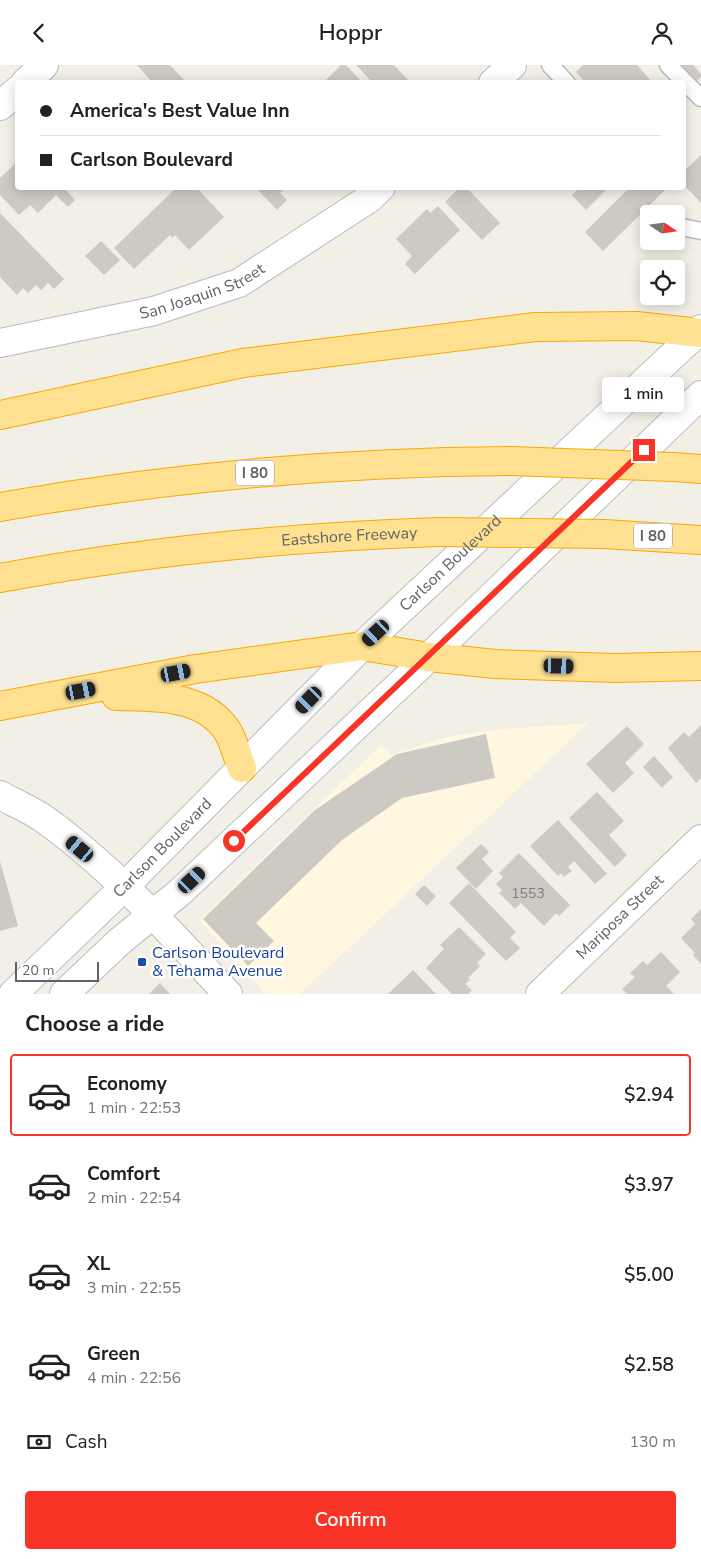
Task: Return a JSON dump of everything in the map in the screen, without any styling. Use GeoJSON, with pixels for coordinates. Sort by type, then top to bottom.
{"type":"FeatureCollection","features":[{"type":"Feature","properties":{"kind":"highway"},"geometry":{"type":"LineString","coordinates":[[0,415],[243,363],[535,327],[636,326],[700,331]]}},
{"type":"Feature","properties":{"kind":"highway","name":"I 80"},"geometry":{"type":"LineString","coordinates":[[0,507],[152,483],[266,471],[400,463],[512,461],[701,469]]}},
{"type":"Feature","properties":{"kind":"highway","name":"Eastshore Freeway"},"geometry":{"type":"LineString","coordinates":[[0,578],[124,558],[245,544],[366,534],[437,532],[604,534],[701,540]]}},
{"type":"Feature","properties":{"kind":"highway"},"geometry":{"type":"LineString","coordinates":[[0,705],[195,669],[362,646],[429,657],[495,664],[596,668],[701,666]]}},
{"type":"Feature","properties":{"kind":"highway"},"geometry":{"type":"LineString","coordinates":[[62,695],[150,697],[190,702],[205,709],[227,731],[242,768]]}},
{"type":"Feature","properties":{"kind":"main road"},"geometry":{"type":"LineString","coordinates":[[28,80],[44,65]]}},
{"type":"Feature","properties":{"kind":"main road"},"geometry":{"type":"LineString","coordinates":[[496,80],[512,65]]}},
{"type":"Feature","properties":{"kind":"main road"},"geometry":{"type":"LineString","coordinates":[[0,106],[15,93]]}},
{"type":"Feature","properties":{"kind":"main road","name":"San Joaquin Street"},"geometry":{"type":"LineString","coordinates":[[0,343],[154,311],[239,283],[370,197],[378,190]]}},
{"type":"Feature","properties":{"kind":"main road","name":"Carlson Boulevard"},"geometry":{"type":"LineString","coordinates":[[13,994],[123,888],[362,646],[700,331]]}},
{"type":"Feature","properties":{"kind":"main road"},"geometry":{"type":"LineString","coordinates":[[64,994],[120,941],[179,893],[429,657],[701,395]]}},
{"type":"Feature","properties":{"kind":"main road"},"geometry":{"type":"LineString","coordinates":[[0,795],[43,818],[152,915],[228,994]]}},
{"type":"Feature","properties":{"kind":"main road","name":"Mariposa Street"},"geometry":{"type":"LineString","coordinates":[[540,994],[701,839]]}},
{"type":"Feature","properties":{"kind":"lane"},"geometry":{"type":"LineString","coordinates":[[550,65],[564,80]]}},
{"type":"Feature","properties":{"kind":"lane"},"geometry":{"type":"LineString","coordinates":[[668,65],[683,80]]}},
{"type":"Feature","properties":{"kind":"lane"},"geometry":{"type":"LineString","coordinates":[[686,83],[701,98]]}},
{"type":"Feature","properties":{"kind":"lane"},"geometry":{"type":"LineString","coordinates":[[685,228],[701,231]]}},
{"type":"Feature","properties":{"kind":"shaded area"},"geometry":{"type":"Polygon","coordinates":[[[588,723],[300,994],[266,994],[199,920],[381,745],[391,755],[446,737],[492,730],[588,723]]]}},
{"type":"Feature","properties":{"kind":"building"},"geometry":{"type":"Polygon","coordinates":[[[137,65],[170,65],[184,80],[150,80],[137,65]]]}},
{"type":"Feature","properties":{"kind":"building"},"geometry":{"type":"Polygon","coordinates":[[[341,65],[346,65],[360,80],[326,80],[341,65]]]}},
{"type":"Feature","properties":{"kind":"building"},"geometry":{"type":"Polygon","coordinates":[[[356,65],[394,65],[408,80],[370,80],[356,65]]]}},
{"type":"Feature","properties":{"kind":"building"},"geometry":{"type":"Polygon","coordinates":[[[583,65],[637,65],[650,80],[583,80],[576,72],[583,65]]]}},
{"type":"Feature","properties":{"kind":"building"},"geometry":{"type":"Polygon","coordinates":[[[683,65],[693,65],[701,74],[701,77],[695,83],[680,68],[683,65]]]}},
{"type":"Feature","properties":{"kind":"building"},"geometry":{"type":"Polygon","coordinates":[[[701,155],[701,203],[686,187],[686,169],[701,155]]]}},
{"type":"Feature","properties":{"kind":"building"},"geometry":{"type":"Polygon","coordinates":[[[15,164],[15,190],[66,190],[75,200],[68,207],[56,195],[38,213],[30,205],[19,215],[0,195],[0,178],[15,164]]]}},
{"type":"Feature","properties":{"kind":"building"},"geometry":{"type":"Polygon","coordinates":[[[174,190],[199,190],[224,217],[189,250],[175,235],[172,238],[170,235],[134,269],[114,248],[174,190]]]}},
{"type":"Feature","properties":{"kind":"building"},"geometry":{"type":"Polygon","coordinates":[[[258,190],[283,190],[280,193],[287,200],[277,210],[258,190]]]}},
{"type":"Feature","properties":{"kind":"building"},"geometry":{"type":"Polygon","coordinates":[[[457,190],[469,190],[500,223],[482,240],[445,202],[457,190]]]}},
{"type":"Feature","properties":{"kind":"building"},"geometry":{"type":"Polygon","coordinates":[[[577,190],[606,190],[586,210],[572,195],[577,190]]]}},
{"type":"Feature","properties":{"kind":"building"},"geometry":{"type":"Polygon","coordinates":[[[627,190],[665,190],[650,205],[640,205],[640,215],[603,251],[585,232],[627,190]]]}},
{"type":"Feature","properties":{"kind":"building"},"geometry":{"type":"Polygon","coordinates":[[[438,206],[460,230],[415,274],[405,264],[412,256],[396,239],[427,209],[430,213],[438,206]]]}},
{"type":"Feature","properties":{"kind":"building"},"geometry":{"type":"Polygon","coordinates":[[[0,213],[64,279],[54,289],[48,283],[41,290],[36,285],[28,293],[23,288],[17,295],[0,277],[0,213]]]}},
{"type":"Feature","properties":{"kind":"building"},"geometry":{"type":"Polygon","coordinates":[[[101,241],[120,260],[104,275],[85,256],[101,241]]]}},
{"type":"Feature","properties":{"kind":"building"},"geometry":{"type":"Polygon","coordinates":[[[701,725],[701,778],[696,783],[668,748],[684,732],[689,737],[701,725]]]}},
{"type":"Feature","properties":{"kind":"building"},"geometry":{"type":"Polygon","coordinates":[[[627,726],[644,744],[625,763],[634,773],[613,793],[586,764],[627,726]]]}},
{"type":"Feature","properties":{"kind":"building"},"geometry":{"type":"Polygon","coordinates":[[[486,734],[495,778],[402,798],[342,840],[256,923],[274,941],[248,966],[203,919],[315,810],[397,754],[486,734]]]}},
{"type":"Feature","properties":{"kind":"building"},"geometry":{"type":"Polygon","coordinates":[[[654,756],[673,777],[662,788],[643,767],[654,756]]]}},
{"type":"Feature","properties":{"kind":"building"},"geometry":{"type":"Polygon","coordinates":[[[597,792],[624,821],[609,835],[627,855],[615,867],[569,818],[597,792]]]}},
{"type":"Feature","properties":{"kind":"building"},"geometry":{"type":"Polygon","coordinates":[[[558,820],[607,874],[595,884],[574,861],[568,867],[572,871],[564,877],[561,873],[558,876],[530,846],[558,820]]]}},
{"type":"Feature","properties":{"kind":"building"},"geometry":{"type":"Polygon","coordinates":[[[481,844],[489,852],[482,859],[493,871],[476,889],[456,868],[481,844]]]}},
{"type":"Feature","properties":{"kind":"building"},"geometry":{"type":"Polygon","coordinates":[[[519,853],[570,905],[559,916],[556,913],[544,926],[521,903],[515,909],[499,893],[502,890],[496,884],[503,877],[499,873],[519,853]]]}},
{"type":"Feature","properties":{"kind":"building"},"geometry":{"type":"Polygon","coordinates":[[[0,861],[18,926],[0,931],[0,861]]]}},
{"type":"Feature","properties":{"kind":"building"},"geometry":{"type":"Polygon","coordinates":[[[469,883],[516,932],[510,938],[520,948],[506,961],[449,903],[469,883]]]}},
{"type":"Feature","properties":{"kind":"building"},"geometry":{"type":"Polygon","coordinates":[[[424,885],[436,896],[427,906],[415,894],[424,885]]]}},
{"type":"Feature","properties":{"kind":"building"},"geometry":{"type":"Polygon","coordinates":[[[701,909],[701,964],[693,955],[695,953],[681,938],[695,924],[691,919],[701,909]]]}},
{"type":"Feature","properties":{"kind":"building"},"geometry":{"type":"Polygon","coordinates":[[[459,927],[486,954],[477,963],[480,966],[468,978],[470,980],[465,984],[472,990],[468,994],[452,994],[426,968],[444,949],[440,945],[459,927]]]}},
{"type":"Feature","properties":{"kind":"building"},"geometry":{"type":"Polygon","coordinates":[[[661,952],[680,972],[666,986],[674,994],[627,994],[622,989],[635,977],[630,973],[643,961],[647,965],[661,952]]]}},
{"type":"Feature","properties":{"kind":"building"},"geometry":{"type":"Polygon","coordinates":[[[413,970],[436,994],[388,994],[413,970]]]}},
{"type":"Feature","properties":{"kind":"building"},"geometry":{"type":"Polygon","coordinates":[[[160,983],[170,994],[149,994],[160,983]]]}},
{"type":"Feature","properties":{"kind":"place","name":"Carlson Boulevard & Tehama Avenue"},"geometry":{"type":"Point","coordinates":[142,962]}},
{"type":"Feature","properties":{"kind":"route"},"geometry":{"type":"LineString","coordinates":[[234,841],[644,450]]}}]}
